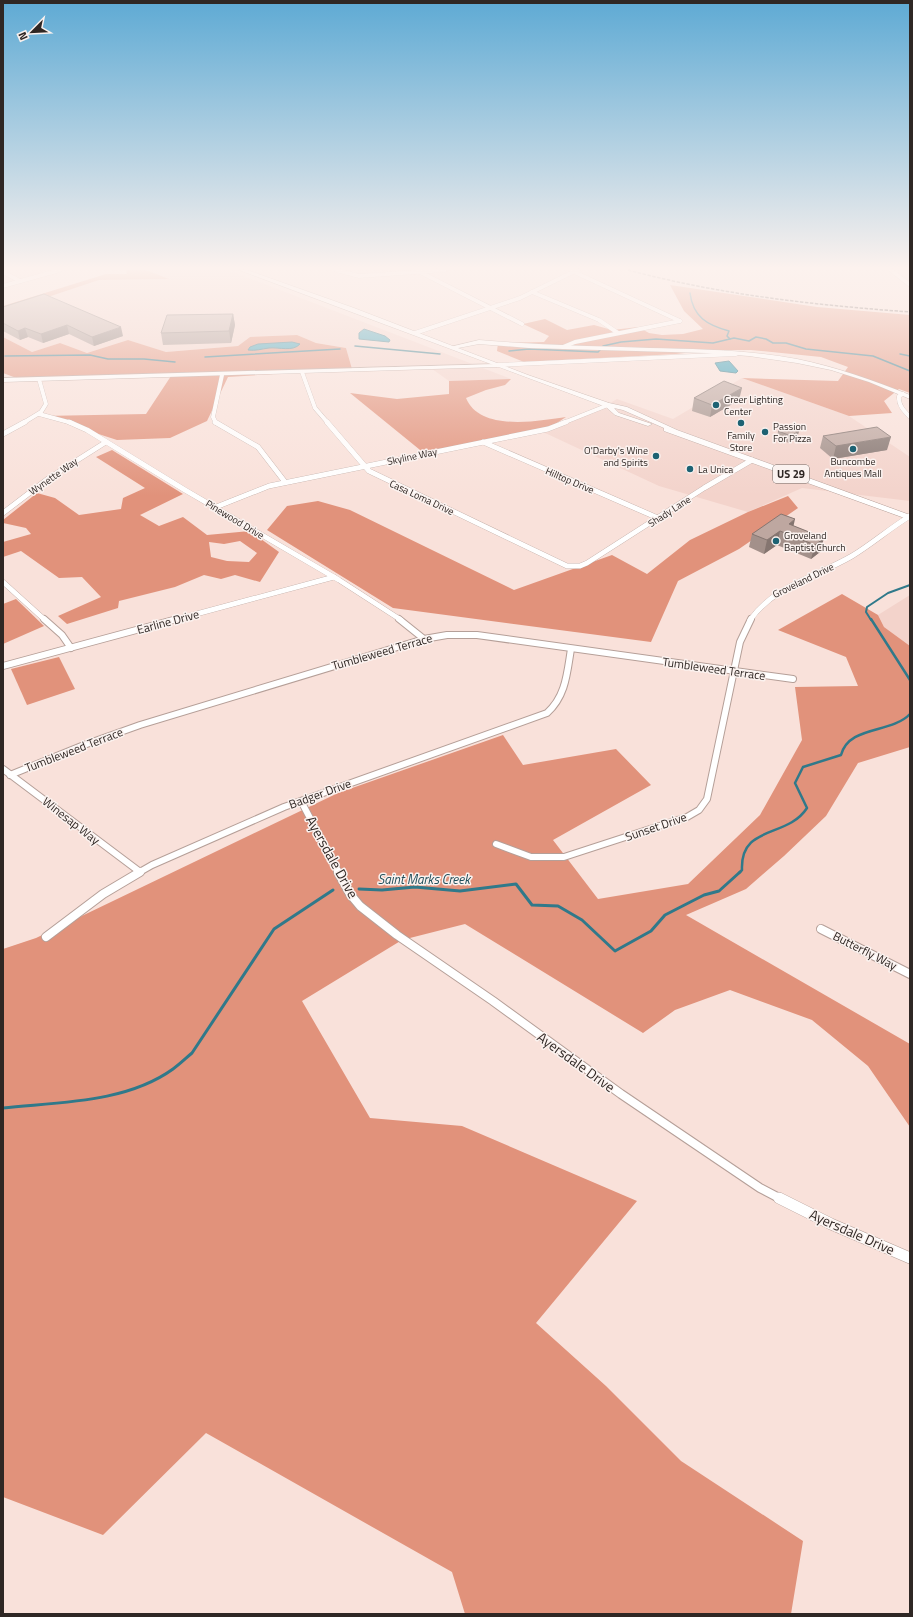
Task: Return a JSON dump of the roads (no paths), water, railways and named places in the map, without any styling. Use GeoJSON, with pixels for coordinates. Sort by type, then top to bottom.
{"type":"FeatureCollection","features":[{"type":"Feature","properties":{"kind":"main road","name":"US 29"},"geometry":{"type":"LineString","coordinates":[[447,345],[608,405],[617,414],[673,430],[909,517]]}},
{"type":"Feature","properties":{"kind":"street"},"geometry":{"type":"LineString","coordinates":[[453,348],[464,345]]}},
{"type":"Feature","properties":{"kind":"street"},"geometry":{"type":"LineString","coordinates":[[537,345],[707,351],[777,358],[827,368],[871,381],[910,397]]}},
{"type":"Feature","properties":{"kind":"street"},"geometry":{"type":"LineString","coordinates":[[3,380],[497,365],[739,353]]}},
{"type":"Feature","properties":{"kind":"street","name":"Casa Loma Drive"},"geometry":{"type":"LineString","coordinates":[[302,372],[315,408],[369,471],[564,565],[575,567],[587,563]]}},
{"type":"Feature","properties":{"kind":"street"},"geometry":{"type":"LineString","coordinates":[[222,374],[214,421],[219,426],[258,447],[285,482]]}},
{"type":"Feature","properties":{"kind":"street"},"geometry":{"type":"LineString","coordinates":[[3,434],[39,414],[46,403],[39,379]]}},
{"type":"Feature","properties":{"kind":"street"},"geometry":{"type":"LineString","coordinates":[[903,394],[899,396],[898,401],[910,417]]}},
{"type":"Feature","properties":{"kind":"street","name":"Skyline Way"},"geometry":{"type":"LineString","coordinates":[[216,508],[253,491],[285,482],[558,426],[608,405]]}},
{"type":"Feature","properties":{"kind":"street","name":"Pinewood Drive"},"geometry":{"type":"LineString","coordinates":[[39,414],[77,425],[394,614],[424,639]]}},
{"type":"Feature","properties":{"kind":"street","name":"Wynette Way"},"geometry":{"type":"LineString","coordinates":[[3,513],[49,478],[106,442]]}},
{"type":"Feature","properties":{"kind":"street","name":"Hilltop Drive"},"geometry":{"type":"LineString","coordinates":[[483,442],[658,518]]}},
{"type":"Feature","properties":{"kind":"street","name":"Shady Lane"},"geometry":{"type":"LineString","coordinates":[[587,563],[752,460]]}},
{"type":"Feature","properties":{"kind":"street","name":"Groveland Drive"},"geometry":{"type":"LineString","coordinates":[[734,671],[744,629],[752,615],[762,603],[786,587],[862,550],[909,517]]}},
{"type":"Feature","properties":{"kind":"street","name":"Earline Drive"},"geometry":{"type":"LineString","coordinates":[[3,666],[334,577]]}},
{"type":"Feature","properties":{"kind":"street"},"geometry":{"type":"LineString","coordinates":[[3,582],[58,632],[71,648]]}},
{"type":"Feature","properties":{"kind":"street","name":"Tumbleweed Terrace"},"geometry":{"type":"LineString","coordinates":[[10,775],[84,745],[140,725],[424,639],[447,635],[469,635],[793,679]]}},
{"type":"Feature","properties":{"kind":"street","name":"Badger Drive"},"geometry":{"type":"LineString","coordinates":[[46,937],[102,894],[140,872],[231,830],[301,801],[547,713],[556,706],[561,697],[571,649]]}},
{"type":"Feature","properties":{"kind":"street","name":"Sunset Drive"},"geometry":{"type":"LineString","coordinates":[[496,844],[531,857],[564,857],[687,817],[699,810],[707,799],[734,671]]}},
{"type":"Feature","properties":{"kind":"street","name":"Winesap Way"},"geometry":{"type":"LineString","coordinates":[[3,769],[140,872]]}},
{"type":"Feature","properties":{"kind":"street","name":"Ayersdale Drive"},"geometry":{"type":"LineString","coordinates":[[301,801],[350,894],[360,906],[397,936],[493,1001],[620,1094],[760,1188],[824,1221],[910,1258]]}},
{"type":"Feature","properties":{"kind":"street","name":"Butterfly Way"},"geometry":{"type":"LineString","coordinates":[[821,929],[910,974]]}},
{"type":"Feature","properties":{"kind":"water"},"geometry":{"type":"Polygon","coordinates":[[[254,345],[298,345],[290,349],[269,348],[248,350],[250,347],[254,345]]]}},
{"type":"Feature","properties":{"kind":"water"},"geometry":{"type":"Polygon","coordinates":[[[729,361],[738,371],[736,373],[720,371],[715,363],[729,361]]]}},
{"type":"Feature","properties":{"kind":"waterway"},"geometry":{"type":"LineString","coordinates":[[794,345],[806,349],[873,356],[910,371]]}},
{"type":"Feature","properties":{"kind":"waterway"},"geometry":{"type":"LineString","coordinates":[[355,346],[440,354]]}},
{"type":"Feature","properties":{"kind":"waterway"},"geometry":{"type":"LineString","coordinates":[[205,357],[340,349]]}},
{"type":"Feature","properties":{"kind":"waterway"},"geometry":{"type":"LineString","coordinates":[[509,351],[529,349],[598,352],[600,350]]}},
{"type":"Feature","properties":{"kind":"waterway"},"geometry":{"type":"LineString","coordinates":[[900,354],[910,356]]}},
{"type":"Feature","properties":{"kind":"waterway"},"geometry":{"type":"LineString","coordinates":[[5,356],[90,355],[108,359],[144,359],[175,362]]}},
{"type":"Feature","properties":{"kind":"waterway","name":"Saint Marks Creek"},"geometry":{"type":"LineString","coordinates":[[871,620],[866,612],[867,607],[888,593],[910,585]]}},
{"type":"Feature","properties":{"kind":"waterway","name":"Saint Marks Creek"},"geometry":{"type":"LineString","coordinates":[[871,619],[910,680]]}},
{"type":"Feature","properties":{"kind":"waterway","name":"Saint Marks Creek"},"geometry":{"type":"LineString","coordinates":[[740,872],[742,870],[743,855],[748,845],[756,838],[798,818],[807,808],[795,783],[803,767],[841,755],[845,745],[852,739],[861,734],[892,725],[910,714]]}},
{"type":"Feature","properties":{"kind":"waterway","name":"Saint Marks Creek"},"geometry":{"type":"LineString","coordinates":[[359,889],[382,890],[415,887],[460,891],[516,884],[532,905],[558,906],[582,920],[615,951],[651,931],[665,915],[704,895],[719,891],[740,872]]}},
{"type":"Feature","properties":{"kind":"waterway","name":"Saint Marks Creek"},"geometry":{"type":"LineString","coordinates":[[3,1108],[69,1102],[113,1095],[134,1089],[173,1069],[192,1053],[274,929],[333,890]]}},
{"type":"Feature","properties":{"kind":"place","name":"Greer Lighting Center"},"geometry":{"type":"Point","coordinates":[716,405]}},
{"type":"Feature","properties":{"kind":"place","name":"Family Store"},"geometry":{"type":"Point","coordinates":[741,423]}},
{"type":"Feature","properties":{"kind":"place","name":"Passion For Pizza"},"geometry":{"type":"Point","coordinates":[765,432]}},
{"type":"Feature","properties":{"kind":"place","name":"Buncombe Antiques Mall"},"geometry":{"type":"Point","coordinates":[853,449]}},
{"type":"Feature","properties":{"kind":"place","name":"O'Darby's Wine and Spirits"},"geometry":{"type":"Point","coordinates":[656,456]}},
{"type":"Feature","properties":{"kind":"place","name":"La Unica"},"geometry":{"type":"Point","coordinates":[690,469]}},
{"type":"Feature","properties":{"kind":"place","name":"Groveland Baptist Church"},"geometry":{"type":"Point","coordinates":[776,541]}}]}
